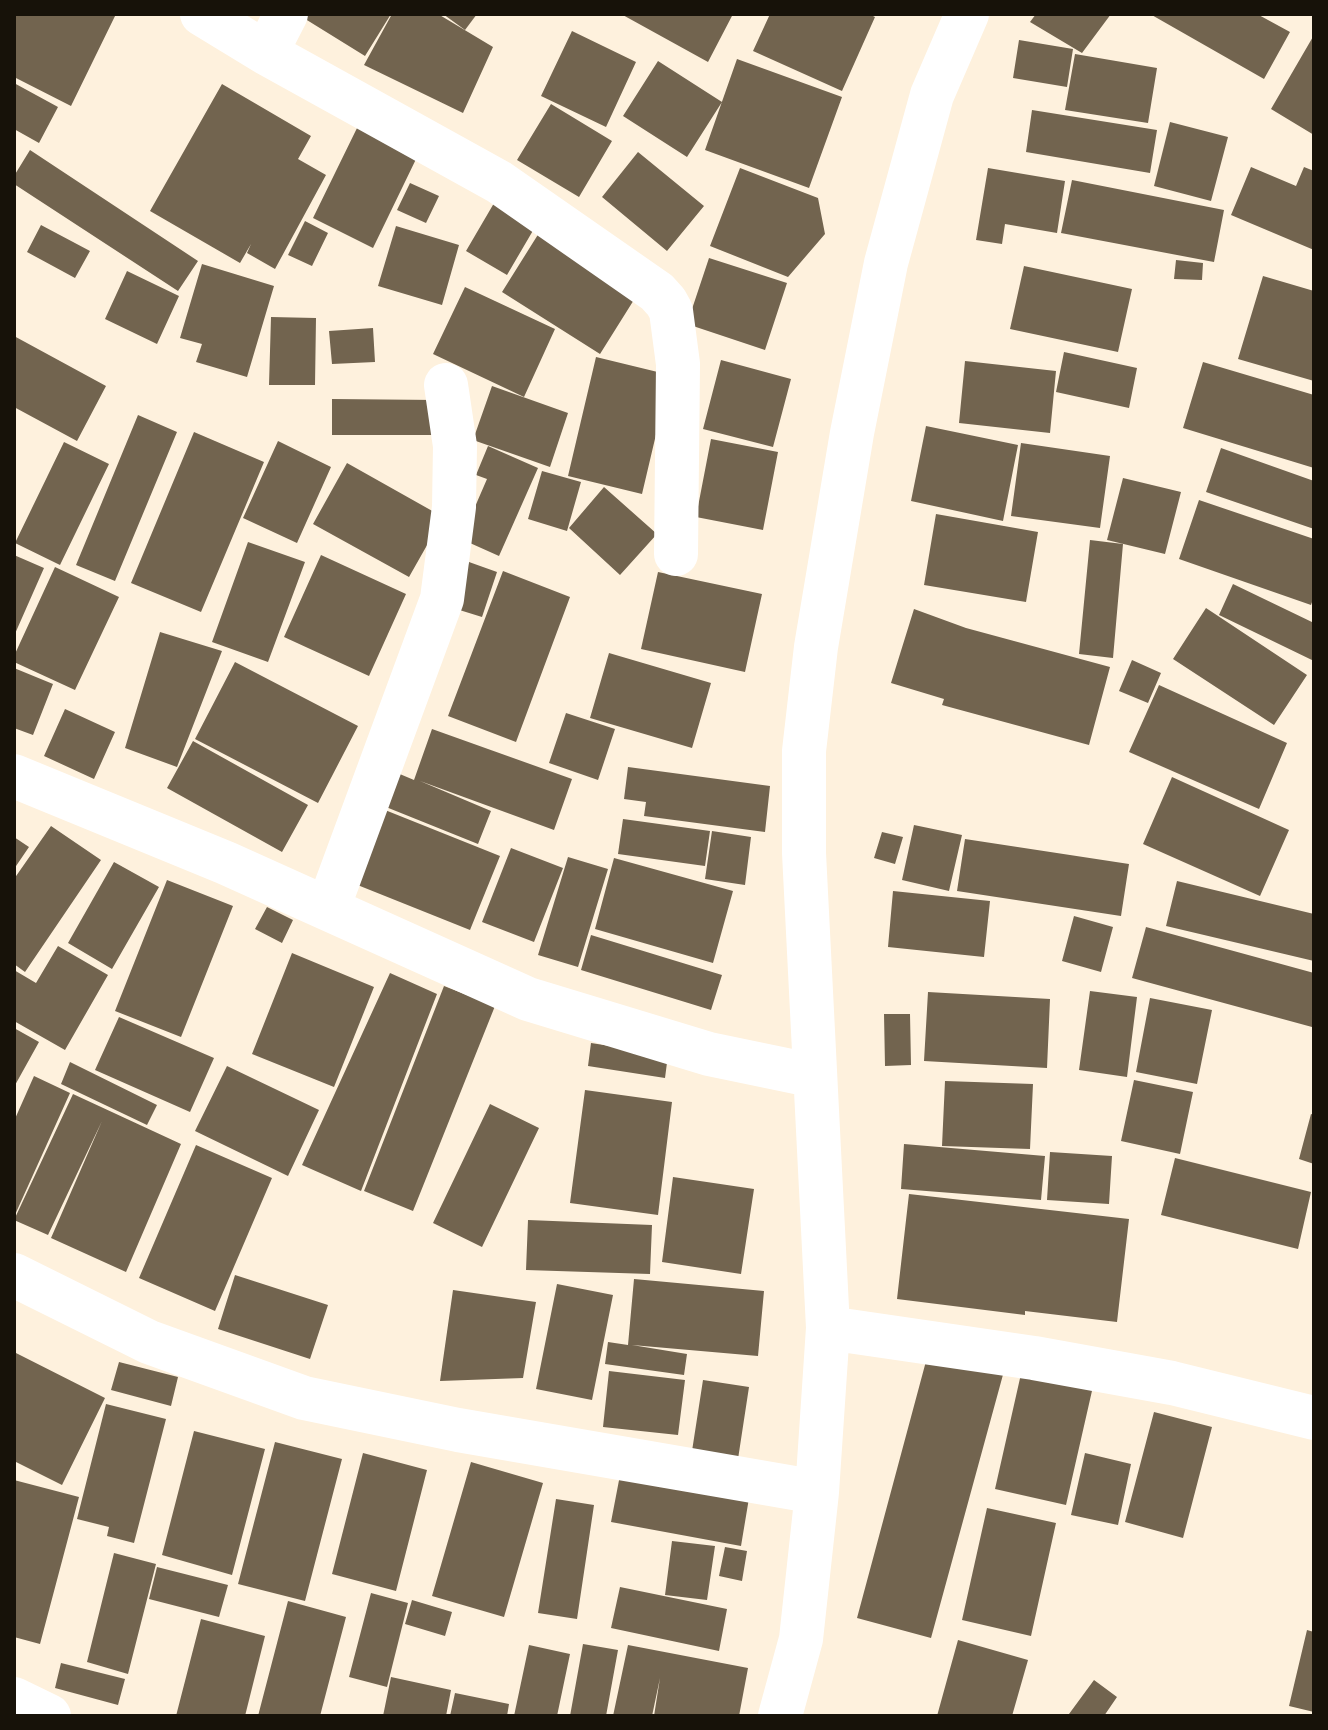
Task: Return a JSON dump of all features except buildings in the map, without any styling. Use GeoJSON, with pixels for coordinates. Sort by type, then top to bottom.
{"type":"FeatureCollection","features":[{"type":"Feature","properties":{"kind":"street"},"geometry":{"type":"LineString","coordinates":[[202,14],[266,53],[499,182],[657,292],[666,302],[671,311],[678,364],[676,554]]}},
{"type":"Feature","properties":{"kind":"street"},"geometry":{"type":"LineString","coordinates":[[266,53],[286,14]]}},
{"type":"Feature","properties":{"kind":"street"},"geometry":{"type":"LineString","coordinates":[[780,1716],[801,1639],[817,1492],[828,1328],[804,853],[804,751],[816,647],[852,433],[886,263],[932,95],[967,14]]}},
{"type":"Feature","properties":{"kind":"street"},"geometry":{"type":"LineString","coordinates":[[328,908],[442,599],[454,507],[455,446],[446,385]]}},
{"type":"Feature","properties":{"kind":"street"},"geometry":{"type":"LineString","coordinates":[[14,776],[226,863],[528,999],[709,1054],[815,1076]]}},
{"type":"Feature","properties":{"kind":"street"},"geometry":{"type":"LineString","coordinates":[[14,1275],[149,1342],[304,1398],[458,1430],[817,1492]]}},
{"type":"Feature","properties":{"kind":"street"},"geometry":{"type":"LineString","coordinates":[[828,1328],[1065,1363],[1172,1383],[1314,1418]]}},
{"type":"Feature","properties":{"kind":"street"},"geometry":{"type":"LineString","coordinates":[[14,1699],[49,1716]]}}]}
